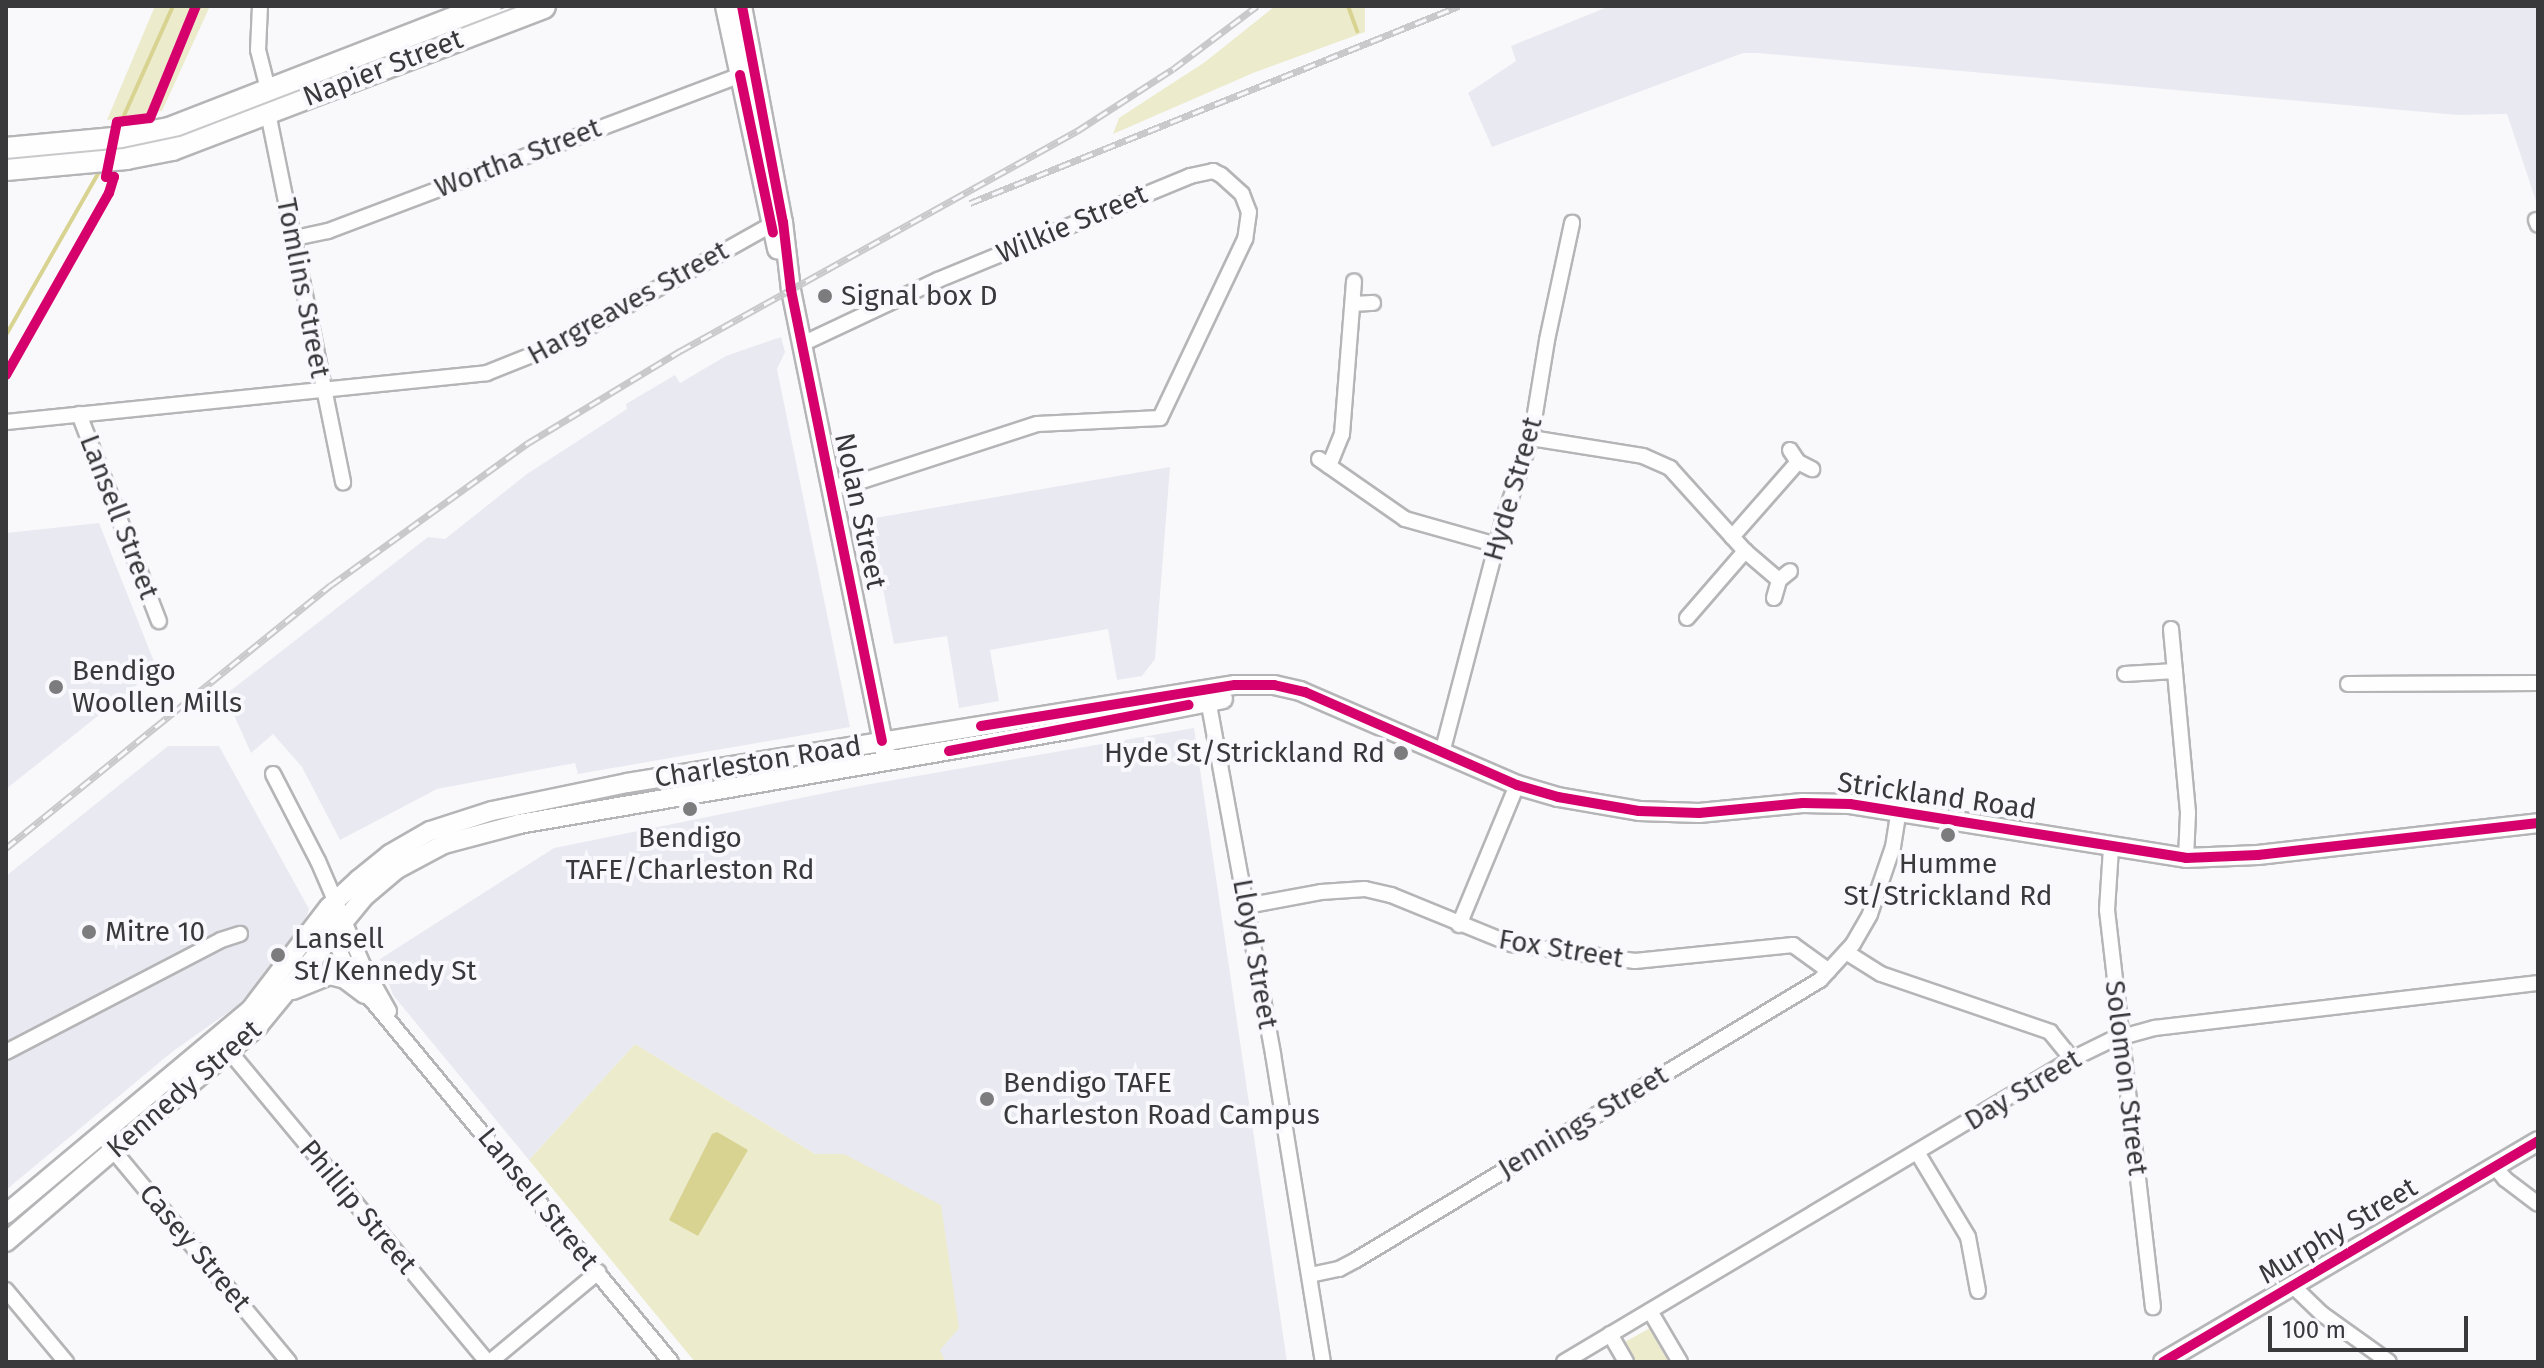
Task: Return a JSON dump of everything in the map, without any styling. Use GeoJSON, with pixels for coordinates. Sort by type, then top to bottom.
{"type":"FeatureCollection","features":[{"type":"Feature","properties":{"kind":"highway","name":"Napier Street"},"geometry":{"type":"LineString","coordinates":[[268,103],[489,6]]}},
{"type":"Feature","properties":{"kind":"highway","name":"Napier Street"},"geometry":{"type":"LineString","coordinates":[[268,103],[543,6]]}},
{"type":"Feature","properties":{"kind":"highway"},"geometry":{"type":"LineString","coordinates":[[6,168],[92,151],[172,148],[268,103]]}},
{"type":"Feature","properties":{"kind":"highway"},"geometry":{"type":"LineString","coordinates":[[6,150],[92,151]]}},
{"type":"Feature","properties":{"kind":"street","name":"Tomlins Street"},"geometry":{"type":"LineString","coordinates":[[260,6],[258,50],[343,482]]}},
{"type":"Feature","properties":{"kind":"street","name":"Nolan Street"},"geometry":{"type":"LineString","coordinates":[[725,6],[747,74],[887,762]]}},
{"type":"Feature","properties":{"kind":"street","name":"Nolan Street"},"geometry":{"type":"LineString","coordinates":[[742,6],[747,74]]}},
{"type":"Feature","properties":{"kind":"street","name":"Wortha Street"},"geometry":{"type":"LineString","coordinates":[[295,238],[328,231],[747,74]]}},
{"type":"Feature","properties":{"kind":"street","name":"Wilkie Street"},"geometry":{"type":"LineString","coordinates":[[802,344],[950,275],[1190,176],[1213,171],[1242,194],[1249,212],[1248,230],[1197,333],[1163,416],[1154,420],[1037,424],[859,482],[831,487]]}},
{"type":"Feature","properties":{"kind":"street","name":"Hargreaves Street"},"geometry":{"type":"LineString","coordinates":[[6,422],[462,377],[513,365],[557,345],[777,223]]}},
{"type":"Feature","properties":{"kind":"street","name":"Hyde Street"},"geometry":{"type":"LineString","coordinates":[[1442,753],[1497,545],[1531,438],[1547,340],[1572,223]]}},
{"type":"Feature","properties":{"kind":"street"},"geometry":{"type":"LineString","coordinates":[[1354,281],[1342,434],[1324,462],[1405,519],[1497,545]]}},
{"type":"Feature","properties":{"kind":"street"},"geometry":{"type":"LineString","coordinates":[[1353,304],[1373,303]]}},
{"type":"Feature","properties":{"kind":"street","name":"Lansell Street"},"geometry":{"type":"LineString","coordinates":[[79,414],[159,621]]}},
{"type":"Feature","properties":{"kind":"street"},"geometry":{"type":"LineString","coordinates":[[1531,438],[1643,456],[1662,464],[1690,487],[1745,551],[1785,575],[1774,598]]}},
{"type":"Feature","properties":{"kind":"street"},"geometry":{"type":"LineString","coordinates":[[1732,537],[1794,456],[1812,469]]}},
{"type":"Feature","properties":{"kind":"street"},"geometry":{"type":"LineString","coordinates":[[1687,618],[1745,551]]}},
{"type":"Feature","properties":{"kind":"street"},"geometry":{"type":"LineString","coordinates":[[2171,629],[2188,813],[2186,858]]}},
{"type":"Feature","properties":{"kind":"street"},"geometry":{"type":"LineString","coordinates":[[2125,674],[2175,671]]}},
{"type":"Feature","properties":{"kind":"street"},"geometry":{"type":"LineString","coordinates":[[2348,684],[2538,683]]}},
{"type":"Feature","properties":{"kind":"street","name":"Strickland Road"},"geometry":{"type":"LineString","coordinates":[[1208,696],[1266,694],[1328,703],[1517,785],[1586,803],[1659,813],[1699,813],[1822,803],[1899,810],[2111,848],[2186,858],[2267,854],[2538,823]]}},
{"type":"Feature","properties":{"kind":"street","name":"Charleston Road"},"geometry":{"type":"LineString","coordinates":[[334,915],[390,854],[449,823],[492,811],[627,783],[882,741],[1208,696]]}},
{"type":"Feature","properties":{"kind":"street","name":"Charleston Road"},"geometry":{"type":"LineString","coordinates":[[334,915],[397,869],[444,844],[473,834],[887,762],[1208,696]]}},
{"type":"Feature","properties":{"kind":"street","name":"Lloyd Street"},"geometry":{"type":"LineString","coordinates":[[1208,696],[1323,1362]]}},
{"type":"Feature","properties":{"kind":"street"},"geometry":{"type":"LineString","coordinates":[[768,762],[771,782]]}},
{"type":"Feature","properties":{"kind":"street","name":"Lansell Street"},"geometry":{"type":"LineString","coordinates":[[273,774],[334,915],[404,1036]]}},
{"type":"Feature","properties":{"kind":"street"},"geometry":{"type":"LineString","coordinates":[[1459,925],[1517,785]]}},
{"type":"Feature","properties":{"kind":"street","name":"Jennings Street"},"geometry":{"type":"LineString","coordinates":[[1310,1275],[1339,1269],[1356,1260],[1799,996],[1829,971],[1864,927],[1877,897],[1899,810]]}},
{"type":"Feature","properties":{"kind":"street","name":"Solomon Street"},"geometry":{"type":"LineString","coordinates":[[2111,848],[2106,901],[2153,1307]]}},
{"type":"Feature","properties":{"kind":"street","name":"Fox Street"},"geometry":{"type":"LineString","coordinates":[[1246,906],[1321,892],[1365,889],[1391,895],[1511,944],[1617,961],[1667,960],[1793,945],[1829,971]]}},
{"type":"Feature","properties":{"kind":"street","name":"Lansell Street"},"geometry":{"type":"LineString","coordinates":[[334,915],[345,965],[365,994],[404,1036],[671,1362]]}},
{"type":"Feature","properties":{"kind":"street","name":"Kennedy Street"},"geometry":{"type":"LineString","coordinates":[[6,1214],[230,1052],[287,994],[334,915]]}},
{"type":"Feature","properties":{"kind":"street","name":"Kennedy Street"},"geometry":{"type":"LineString","coordinates":[[6,1242],[106,1142],[251,1009],[334,915]]}},
{"type":"Feature","properties":{"kind":"street"},"geometry":{"type":"LineString","coordinates":[[6,1052],[221,940],[240,934]]}},
{"type":"Feature","properties":{"kind":"street"},"geometry":{"type":"LineString","coordinates":[[1846,952],[1881,974],[2050,1032],[2072,1059]]}},
{"type":"Feature","properties":{"kind":"street"},"geometry":{"type":"LineString","coordinates":[[287,994],[312,979],[330,975],[345,979],[365,994]]}},
{"type":"Feature","properties":{"kind":"street","name":"Day Street"},"geometry":{"type":"LineString","coordinates":[[1564,1362],[2072,1059],[2122,1036],[2155,1028],[2538,983]]}},
{"type":"Feature","properties":{"kind":"street","name":"Phillip Street"},"geometry":{"type":"LineString","coordinates":[[230,1052],[489,1362]]}},
{"type":"Feature","properties":{"kind":"street","name":"Murphy Street"},"geometry":{"type":"LineString","coordinates":[[2163,1362],[2538,1141]]}},
{"type":"Feature","properties":{"kind":"street","name":"Casey Street"},"geometry":{"type":"LineString","coordinates":[[106,1142],[289,1362]]}},
{"type":"Feature","properties":{"kind":"street"},"geometry":{"type":"LineString","coordinates":[[1917,1152],[1968,1237],[1978,1291]]}},
{"type":"Feature","properties":{"kind":"street"},"geometry":{"type":"LineString","coordinates":[[2495,1167],[2505,1179],[2538,1204]]}},
{"type":"Feature","properties":{"kind":"street"},"geometry":{"type":"LineString","coordinates":[[489,1362],[598,1272]]}},
{"type":"Feature","properties":{"kind":"street"},"geometry":{"type":"LineString","coordinates":[[2293,1286],[2322,1314],[2389,1362]]}},
{"type":"Feature","properties":{"kind":"street"},"geometry":{"type":"LineString","coordinates":[[6,1290],[66,1362]]}},
{"type":"Feature","properties":{"kind":"street"},"geometry":{"type":"LineString","coordinates":[[1650,1311],[1680,1362]]}},
{"type":"Feature","properties":{"kind":"street"},"geometry":{"type":"LineString","coordinates":[[1610,1334],[1626,1362]]}},
{"type":"Feature","properties":{"kind":"shaded area"},"geometry":{"type":"Polygon","coordinates":[[[1610,6],[2538,6],[2538,207],[2507,114],[2458,115],[1758,53],[1743,53],[1492,147],[1468,93],[1516,61],[1511,46],[1610,6]]]}},
{"type":"Feature","properties":{"kind":"shaded area"},"geometry":{"type":"Polygon","coordinates":[[[781,337],[785,352],[777,369],[850,727],[578,774],[575,763],[437,789],[340,840],[302,767],[273,734],[251,753],[225,695],[428,537],[445,539],[527,474],[627,409],[626,404],[675,375],[680,383],[726,356],[781,337]]]}},
{"type":"Feature","properties":{"kind":"shaded area"},"geometry":{"type":"Polygon","coordinates":[[[1170,467],[1155,659],[1142,676],[1117,680],[1108,629],[990,650],[999,701],[959,708],[947,636],[894,644],[869,519],[1170,467]]]}},
{"type":"Feature","properties":{"kind":"shaded area"},"geometry":{"type":"Polygon","coordinates":[[[99,523],[157,669],[6,789],[6,533],[99,523]]]}},
{"type":"Feature","properties":{"kind":"shaded area","name":"Bendigo TAFE Charleston Road Campus"},"geometry":{"type":"Polygon","coordinates":[[[1194,728],[1287,1362],[945,1362],[844,1154],[815,1154],[635,1044],[529,1160],[393,995],[380,959],[554,848],[865,785],[1194,728]]]}},
{"type":"Feature","properties":{"kind":"shaded area"},"geometry":{"type":"Polygon","coordinates":[[[168,746],[219,746],[309,909],[307,915],[294,941],[237,1006],[172,1052],[6,1190],[6,876],[168,746]]]}},
{"type":"Feature","properties":{"kind":"shaded area"},"geometry":{"type":"Polygon","coordinates":[[[717,1132],[748,1150],[698,1236],[669,1220],[712,1134],[717,1132]]]}},
{"type":"Feature","properties":{"kind":"green space"},"geometry":{"type":"Polygon","coordinates":[[[155,6],[210,6],[162,111],[107,120],[155,6]]]}},
{"type":"Feature","properties":{"kind":"green space"},"geometry":{"type":"Polygon","coordinates":[[[1275,6],[1365,6],[1365,32],[1253,73],[1113,134],[1119,118],[1205,62],[1275,6]]]}},
{"type":"Feature","properties":{"kind":"green space"},"geometry":{"type":"Polygon","coordinates":[[[635,1044],[815,1154],[844,1154],[941,1205],[959,1328],[940,1350],[945,1362],[695,1362],[529,1160],[635,1044]]]}},
{"type":"Feature","properties":{"kind":"green space"},"geometry":{"type":"Polygon","coordinates":[[[1652,1327],[1658,1333],[1658,1344],[1669,1362],[1635,1362],[1627,1355],[1623,1343],[1652,1327]]]}},
{"type":"Feature","properties":{"kind":"waterway"},"geometry":{"type":"LineString","coordinates":[[118,129],[173,6]]}},
{"type":"Feature","properties":{"kind":"waterway"},"geometry":{"type":"LineString","coordinates":[[1348,6],[1357,31]]}},
{"type":"Feature","properties":{"kind":"waterway"},"geometry":{"type":"LineString","coordinates":[[6,335],[100,170]]}},
{"type":"Feature","properties":{"kind":"tram line"},"geometry":{"type":"LineString","coordinates":[[6,159],[123,148],[180,136],[518,6]]}},
{"type":"Feature","properties":{"kind":"railway"},"geometry":{"type":"LineString","coordinates":[[6,848],[331,585],[528,443],[680,351],[1077,131],[1173,69],[1257,6]]}},
{"type":"Feature","properties":{"kind":"railway"},"geometry":{"type":"LineString","coordinates":[[970,203],[1459,6]]}},
{"type":"Feature","properties":{"kind":"cycle path"},"geometry":{"type":"LineString","coordinates":[[6,375],[109,193],[114,177],[106,177],[117,122],[150,118],[196,6]]}},
{"type":"Feature","properties":{"kind":"cycle path"},"geometry":{"type":"LineString","coordinates":[[742,6],[783,222],[791,290],[882,741]]}},
{"type":"Feature","properties":{"kind":"cycle path"},"geometry":{"type":"LineString","coordinates":[[740,75],[773,233]]}},
{"type":"Feature","properties":{"kind":"cycle path"},"geometry":{"type":"LineString","coordinates":[[981,726],[1235,685],[1274,685],[1305,692],[1517,785],[1558,797],[1639,811],[1699,813],[1803,803],[1850,804],[2186,858],[2258,855],[2538,823]]}},
{"type":"Feature","properties":{"kind":"cycle path"},"geometry":{"type":"LineString","coordinates":[[949,751],[1189,705]]}},
{"type":"Feature","properties":{"kind":"cycle path"},"geometry":{"type":"LineString","coordinates":[[2163,1362],[2538,1141]]}},
{"type":"Feature","properties":{"kind":"place","name":"Signal box D"},"geometry":{"type":"Point","coordinates":[825,296]}},
{"type":"Feature","properties":{"kind":"place","name":"Bendigo Woollen Mills"},"geometry":{"type":"Point","coordinates":[56,687]}},
{"type":"Feature","properties":{"kind":"place","name":"Hyde St/Strickland Rd"},"geometry":{"type":"Point","coordinates":[1401,753]}},
{"type":"Feature","properties":{"kind":"place","name":"Bendigo TAFE/Charleston Rd"},"geometry":{"type":"Point","coordinates":[690,809]}},
{"type":"Feature","properties":{"kind":"place","name":"Humme St/Strickland Rd"},"geometry":{"type":"Point","coordinates":[1948,835]}},
{"type":"Feature","properties":{"kind":"place","name":"Mitre 10"},"geometry":{"type":"Point","coordinates":[89,932]}},
{"type":"Feature","properties":{"kind":"place","name":"Lansell St/Kennedy St"},"geometry":{"type":"Point","coordinates":[278,955]}},
{"type":"Feature","properties":{"kind":"place","name":"Bendigo TAFE Charleston Road Campus"},"geometry":{"type":"Point","coordinates":[987,1099]}}]}
